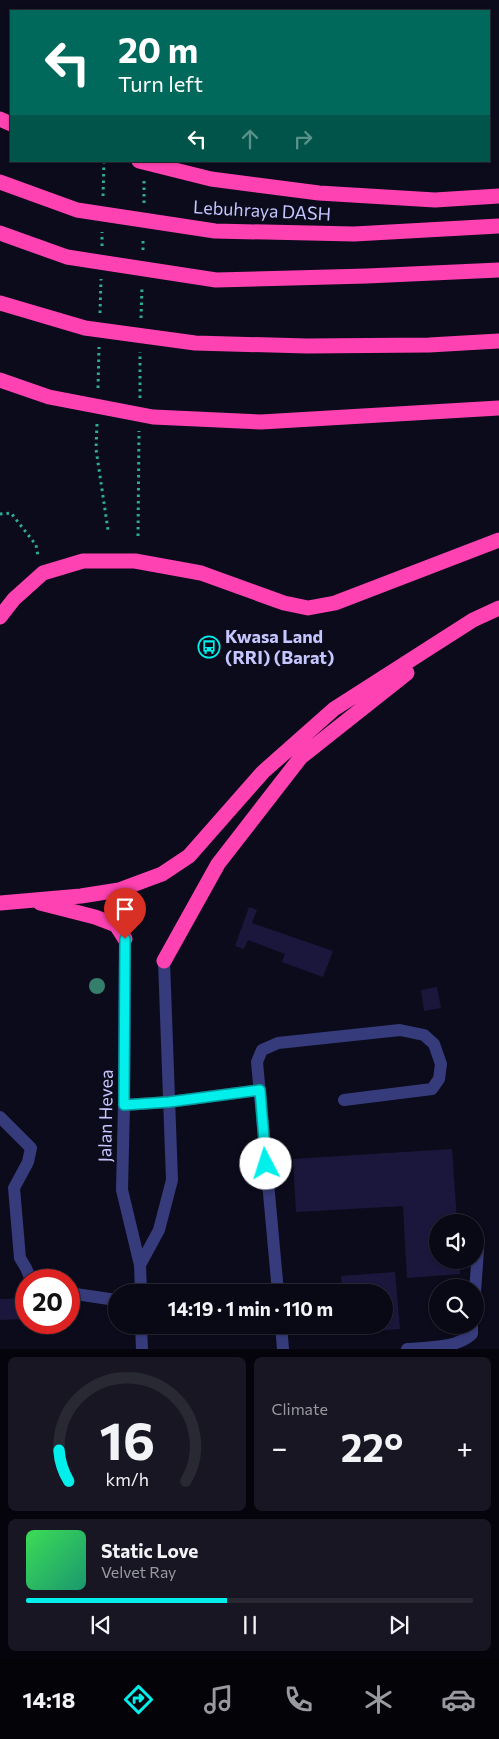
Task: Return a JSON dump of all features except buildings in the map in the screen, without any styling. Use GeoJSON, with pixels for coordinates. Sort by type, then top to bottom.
{"type":"FeatureCollection","features":[{"type":"Feature","properties":{"kind":"highway"},"geometry":{"type":"LineString","coordinates":[[143,162],[211,180],[319,193],[435,200],[499,196]]}},
{"type":"Feature","properties":{"kind":"highway","name":"Lebuhraya DASH"},"geometry":{"type":"LineString","coordinates":[[0,182],[77,210],[215,231],[354,234],[499,226]]}},
{"type":"Feature","properties":{"kind":"highway"},"geometry":{"type":"LineString","coordinates":[[0,233],[66,257],[216,280],[499,270]]}},
{"type":"Feature","properties":{"kind":"highway"},"geometry":{"type":"LineString","coordinates":[[0,303],[85,328],[195,343],[308,346],[429,345],[499,341]]}},
{"type":"Feature","properties":{"kind":"highway"},"geometry":{"type":"LineString","coordinates":[[0,380],[49,396],[153,417],[261,422],[499,408]]}},
{"type":"Feature","properties":{"kind":"highway"},"geometry":{"type":"LineString","coordinates":[[0,617],[14,599],[43,574],[83,561],[135,561],[201,573],[284,603],[308,608],[335,603],[499,540]]}},
{"type":"Feature","properties":{"kind":"highway"},"geometry":{"type":"LineString","coordinates":[[0,903],[80,896],[119,890],[162,874],[189,856],[263,772],[334,709],[473,620],[499,608]]}},
{"type":"Feature","properties":{"kind":"highway"},"geometry":{"type":"LineString","coordinates":[[164,961],[218,864],[301,757],[473,620]]}},
{"type":"Feature","properties":{"kind":"highway"},"geometry":{"type":"LineString","coordinates":[[25,900],[95,917],[116,925],[125,939]]}},
{"type":"Feature","properties":{"kind":"street","name":"Jalan Hevea"},"geometry":{"type":"LineString","coordinates":[[125,939],[122,1190],[140,1265],[141,1284]]}},
{"type":"Feature","properties":{"kind":"street"},"geometry":{"type":"LineString","coordinates":[[140,1265],[159,1230],[172,1180],[164,961]]}},
{"type":"Feature","properties":{"kind":"street"},"geometry":{"type":"LineString","coordinates":[[277,1284],[257,1062],[262,1050],[278,1043],[400,1030],[424,1035],[434,1044],[441,1064],[440,1079],[432,1089],[344,1100]]}},
{"type":"Feature","properties":{"kind":"street"},"geometry":{"type":"LineString","coordinates":[[124,1105],[169,1102],[260,1090]]}},
{"type":"Feature","properties":{"kind":"street"},"geometry":{"type":"LineString","coordinates":[[0,1117],[31,1148],[28,1162],[14,1188],[20,1258],[26,1269]]}},
{"type":"Feature","properties":{"kind":"street"},"geometry":{"type":"LineString","coordinates":[[80,1295],[108,1299]]}},
{"type":"Feature","properties":{"kind":"street"},"geometry":{"type":"LineString","coordinates":[[141,1334],[142,1349]]}},
{"type":"Feature","properties":{"kind":"street"},"geometry":{"type":"LineString","coordinates":[[281,1334],[283,1349]]}},
{"type":"Feature","properties":{"kind":"street"},"geometry":{"type":"LineString","coordinates":[[407,1349],[451,1345],[464,1341],[472,1334]]}},
{"type":"Feature","properties":{"kind":"path"},"geometry":{"type":"LineString","coordinates":[[0,514],[11,512],[36,545],[43,574]]}},
{"type":"Feature","properties":{"kind":"place","name":"Kwasa Land (RRI) (Barat)"},"geometry":{"type":"Point","coordinates":[209,647]}},
{"type":"Feature","properties":{"kind":"route"},"geometry":{"type":"LineString","coordinates":[[125,939],[124,1105],[169,1102],[260,1090],[266,1164]]}}]}
